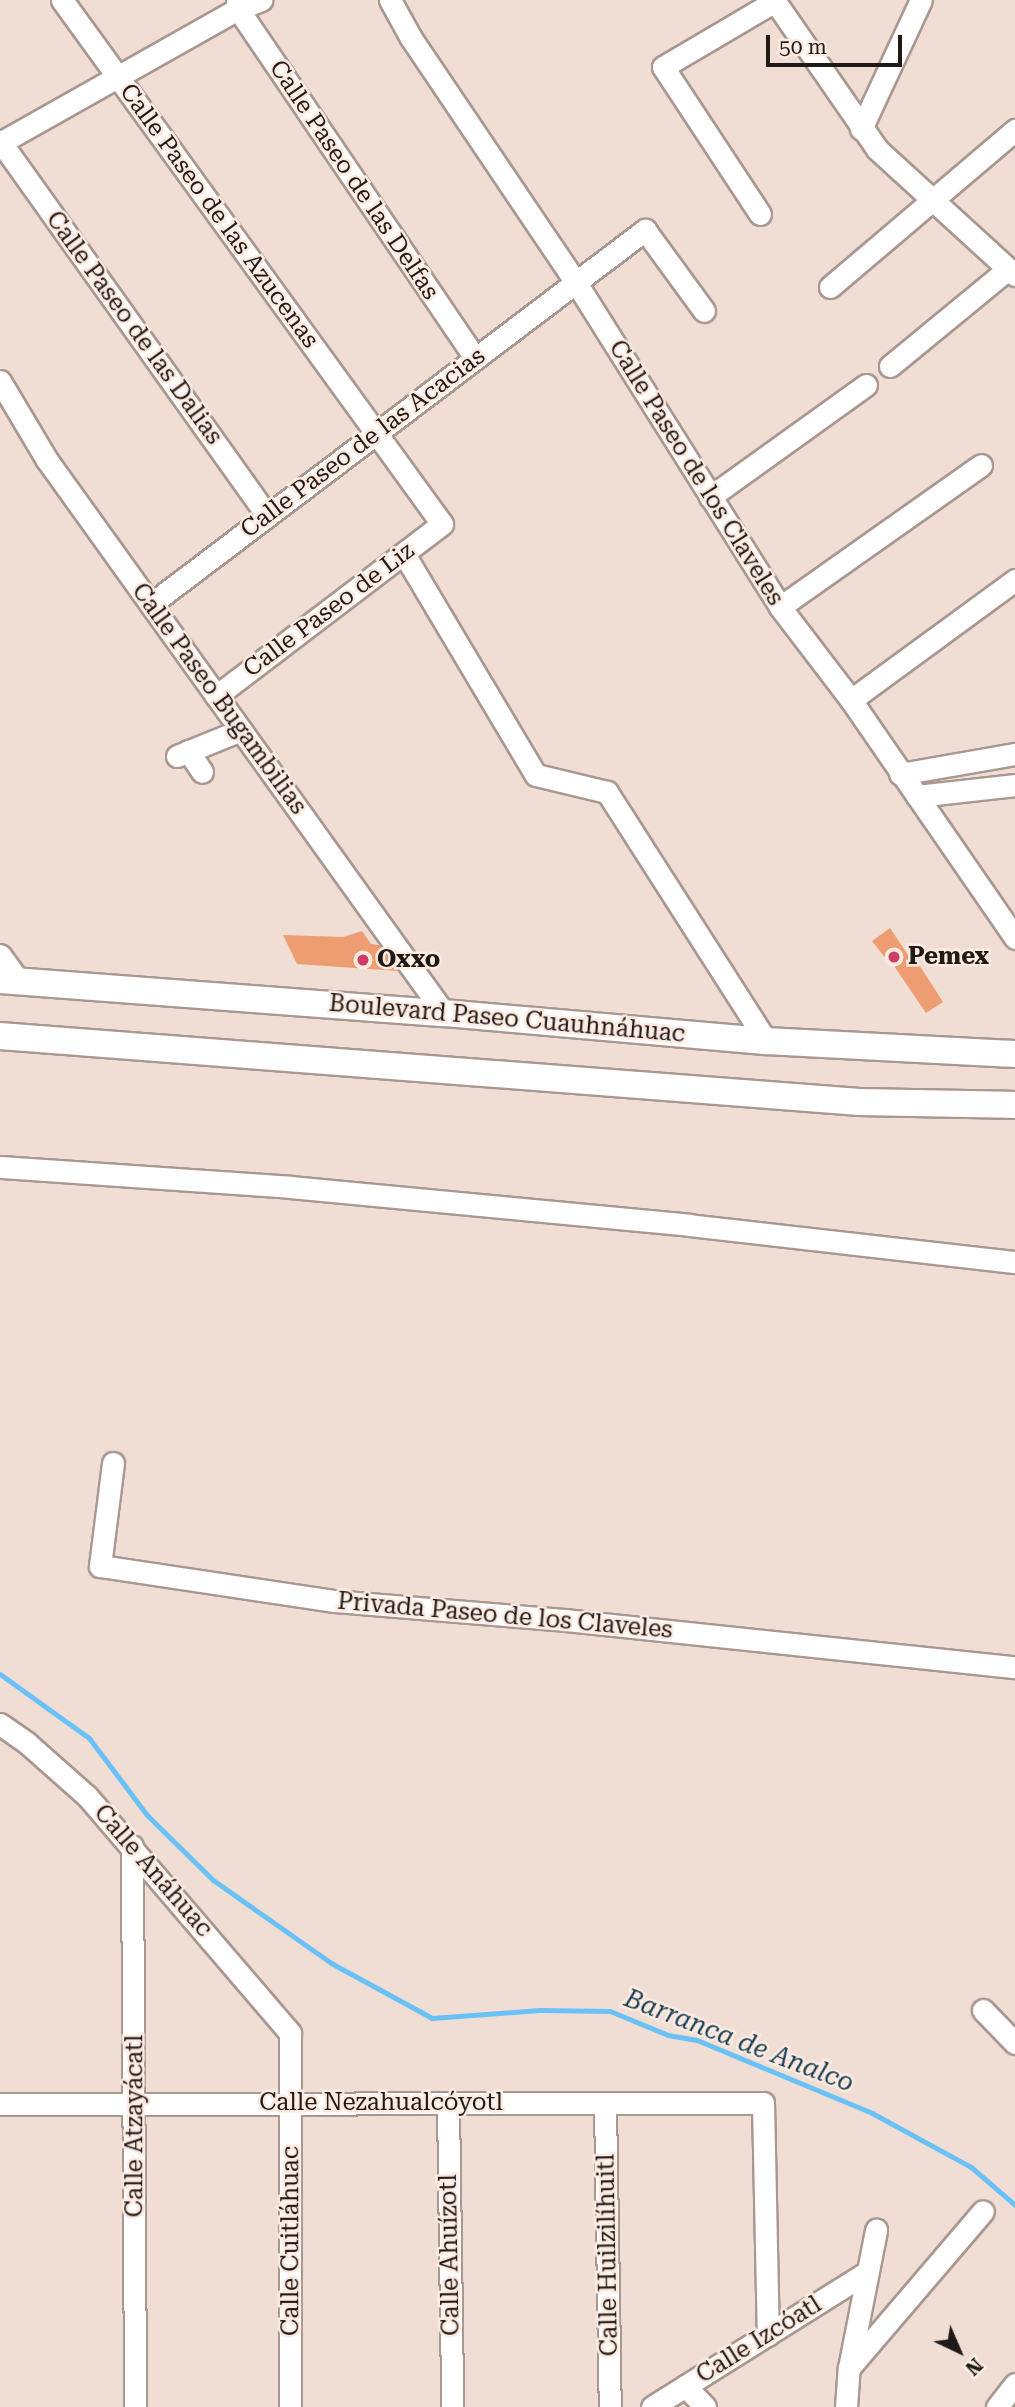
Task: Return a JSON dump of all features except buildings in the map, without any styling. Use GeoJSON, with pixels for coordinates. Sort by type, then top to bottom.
{"type":"FeatureCollection","features":[{"type":"Feature","properties":{"kind":"main road","name":"Boulevard Paseo Cuauhnáhuac"},"geometry":{"type":"LineString","coordinates":[[10,980],[766,1041],[1015,1054]]}},
{"type":"Feature","properties":{"kind":"main road"},"geometry":{"type":"LineString","coordinates":[[0,1036],[859,1102],[1009,1102]]}},
{"type":"Feature","properties":{"kind":"street","name":"Calle Paseo de las Azucenas"},"geometry":{"type":"LineString","coordinates":[[62,0],[442,524]]}},
{"type":"Feature","properties":{"kind":"street"},"geometry":{"type":"LineString","coordinates":[[0,142],[119,76],[238,4],[261,0]]}},
{"type":"Feature","properties":{"kind":"street","name":"Calle Paseo de los Claveles"},"geometry":{"type":"LineString","coordinates":[[390,0],[411,38],[575,281],[780,607],[851,700],[900,774],[1012,928]]}},
{"type":"Feature","properties":{"kind":"street"},"geometry":{"type":"LineString","coordinates":[[861,129],[921,0]]}},
{"type":"Feature","properties":{"kind":"street"},"geometry":{"type":"LineString","coordinates":[[760,214],[663,67],[774,1],[877,149],[1012,272],[890,366]]}},
{"type":"Feature","properties":{"kind":"street","name":"Calle Paseo de las Delfas"},"geometry":{"type":"LineString","coordinates":[[238,4],[475,358]]}},
{"type":"Feature","properties":{"kind":"street"},"geometry":{"type":"LineString","coordinates":[[830,287],[1015,130]]}},
{"type":"Feature","properties":{"kind":"street","name":"Calle Paseo de las Dalias"},"geometry":{"type":"LineString","coordinates":[[0,142],[267,515]]}},
{"type":"Feature","properties":{"kind":"street","name":"Calle Paseo de las Acacias"},"geometry":{"type":"LineString","coordinates":[[151,604],[645,230],[704,311]]}},
{"type":"Feature","properties":{"kind":"street","name":"Calle Paseo Bugambilias"},"geometry":{"type":"LineString","coordinates":[[0,381],[47,460],[444,1013]]}},
{"type":"Feature","properties":{"kind":"street"},"geometry":{"type":"LineString","coordinates":[[710,497],[866,385]]}},
{"type":"Feature","properties":{"kind":"street"},"geometry":{"type":"LineString","coordinates":[[780,607],[981,465]]}},
{"type":"Feature","properties":{"kind":"street","name":"Calle Paseo de Liz"},"geometry":{"type":"LineString","coordinates":[[216,696],[442,524]]}},
{"type":"Feature","properties":{"kind":"street"},"geometry":{"type":"LineString","coordinates":[[404,554],[536,775],[607,792],[766,1041]]}},
{"type":"Feature","properties":{"kind":"street"},"geometry":{"type":"LineString","coordinates":[[851,700],[1015,580]]}},
{"type":"Feature","properties":{"kind":"street"},"geometry":{"type":"LineString","coordinates":[[202,772],[182,754],[241,730]]}},
{"type":"Feature","properties":{"kind":"street"},"geometry":{"type":"LineString","coordinates":[[900,774],[1015,754]]}},
{"type":"Feature","properties":{"kind":"street"},"geometry":{"type":"LineString","coordinates":[[917,796],[1015,785]]}},
{"type":"Feature","properties":{"kind":"street"},"geometry":{"type":"LineString","coordinates":[[0,955],[10,980]]}},
{"type":"Feature","properties":{"kind":"street"},"geometry":{"type":"LineString","coordinates":[[0,1167],[290,1187],[689,1225],[1015,1262]]}},
{"type":"Feature","properties":{"kind":"street","name":"Privada Paseo de los Claveles"},"geometry":{"type":"LineString","coordinates":[[113,1463],[100,1566],[334,1601],[565,1620],[1015,1667]]}},
{"type":"Feature","properties":{"kind":"street","name":"Calle Anáhuac"},"geometry":{"type":"LineString","coordinates":[[0,1724],[27,1743],[87,1796],[290,2033]]}},
{"type":"Feature","properties":{"kind":"street","name":"Calle Atzayácatl"},"geometry":{"type":"LineString","coordinates":[[132,1846],[136,2104],[135,2407]]}},
{"type":"Feature","properties":{"kind":"street"},"geometry":{"type":"LineString","coordinates":[[983,2010],[1015,2043]]}},
{"type":"Feature","properties":{"kind":"street","name":"Calle Cuitláhuac"},"geometry":{"type":"LineString","coordinates":[[290,2033],[290,2407]]}},
{"type":"Feature","properties":{"kind":"street","name":"Calle Ahuízotl"},"geometry":{"type":"LineString","coordinates":[[448,2103],[452,2407]]}},
{"type":"Feature","properties":{"kind":"street","name":"Calle Huilzilíhuitl"},"geometry":{"type":"LineString","coordinates":[[605,2103],[610,2407]]}},
{"type":"Feature","properties":{"kind":"street","name":"Calle Nezahualcóyotl"},"geometry":{"type":"LineString","coordinates":[[0,2104],[763,2103],[768,2335]]}},
{"type":"Feature","properties":{"kind":"street"},"geometry":{"type":"LineString","coordinates":[[849,2368],[983,2211]]}},
{"type":"Feature","properties":{"kind":"street"},"geometry":{"type":"LineString","coordinates":[[846,2407],[849,2368],[876,2230]]}},
{"type":"Feature","properties":{"kind":"street","name":"Calle Izcóatl"},"geometry":{"type":"LineString","coordinates":[[652,2407],[866,2273]]}},
{"type":"Feature","properties":{"kind":"street"},"geometry":{"type":"LineString","coordinates":[[997,2407],[1015,2384]]}},
{"type":"Feature","properties":{"kind":"street"},"geometry":{"type":"LineString","coordinates":[[685,2386],[705,2407]]}},
{"type":"Feature","properties":{"kind":"waterway","name":"Barranca de Analco"},"geometry":{"type":"LineString","coordinates":[[0,1674],[89,1738],[147,1815],[213,1880],[331,1963],[432,2018],[540,2010],[610,2011],[668,2035],[697,2040],[872,2113],[971,2167],[1015,2205]]}},
{"type":"Feature","properties":{"kind":"place","name":"Pemex"},"geometry":{"type":"Point","coordinates":[894,957]}},
{"type":"Feature","properties":{"kind":"place","name":"Oxxo"},"geometry":{"type":"Point","coordinates":[363,960]}}]}
